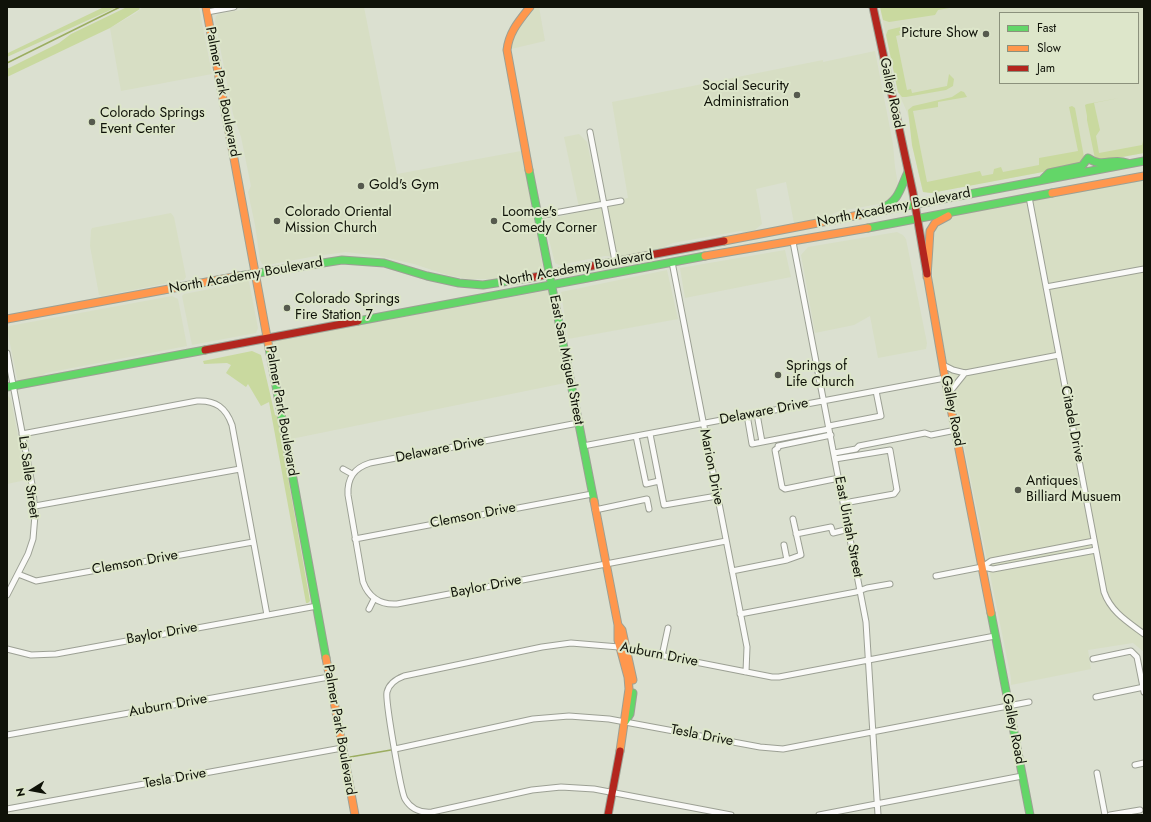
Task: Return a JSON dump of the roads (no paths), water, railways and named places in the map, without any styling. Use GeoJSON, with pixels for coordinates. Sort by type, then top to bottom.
{"type":"FeatureCollection","features":[{"type":"Feature","properties":{"kind":"main road","name":"East San Miguel Street"},"geometry":{"type":"LineString","coordinates":[[530,7],[516,23],[510,33],[507,44],[507,52],[595,510],[618,625],[622,630],[623,648]]}},
{"type":"Feature","properties":{"kind":"main road","name":"Galley Road"},"geometry":{"type":"LineString","coordinates":[[873,7],[915,204],[945,378],[1030,815]]}},
{"type":"Feature","properties":{"kind":"main road","name":"Palmer Park Boulevard"},"geometry":{"type":"LineString","coordinates":[[206,10],[242,196],[255,274],[355,815]]}},
{"type":"Feature","properties":{"kind":"main road"},"geometry":{"type":"LineString","coordinates":[[1041,181],[1049,173],[1082,166],[1088,158],[1096,163],[1122,160],[1129,164]]}},
{"type":"Feature","properties":{"kind":"main road","name":"North Academy Boulevard"},"geometry":{"type":"LineString","coordinates":[[7,319],[255,274],[342,260],[384,263],[444,281],[471,284],[505,282],[1144,161]]}},
{"type":"Feature","properties":{"kind":"main road"},"geometry":{"type":"LineString","coordinates":[[876,212],[890,204],[898,197],[908,172]]}},
{"type":"Feature","properties":{"kind":"main road","name":"North Academy Boulevard"},"geometry":{"type":"LineString","coordinates":[[10,386],[268,339],[672,262],[793,242],[1144,176]]}},
{"type":"Feature","properties":{"kind":"main road"},"geometry":{"type":"LineString","coordinates":[[927,277],[929,236],[932,227],[944,218],[960,211]]}},
{"type":"Feature","properties":{"kind":"main road"},"geometry":{"type":"LineString","coordinates":[[608,815],[625,722],[630,714],[634,691],[633,682],[623,648]]}},
{"type":"Feature","properties":{"kind":"street"},"geometry":{"type":"LineString","coordinates":[[206,10],[234,7]]}},
{"type":"Feature","properties":{"kind":"street"},"geometry":{"type":"LineString","coordinates":[[590,132],[615,261]]}},
{"type":"Feature","properties":{"kind":"street","name":"Citadel Drive"},"geometry":{"type":"LineString","coordinates":[[1029,197],[1104,592],[1110,605],[1121,617],[1144,634]]}},
{"type":"Feature","properties":{"kind":"street"},"geometry":{"type":"LineString","coordinates":[[538,216],[620,201]]}},
{"type":"Feature","properties":{"kind":"street","name":"East Uintah Street"},"geometry":{"type":"LineString","coordinates":[[793,242],[861,590],[867,628],[878,815]]}},
{"type":"Feature","properties":{"kind":"street","name":"Marion Drive"},"geometry":{"type":"LineString","coordinates":[[672,262],[747,647],[746,672]]}},
{"type":"Feature","properties":{"kind":"street"},"geometry":{"type":"LineString","coordinates":[[1046,287],[1144,269]]}},
{"type":"Feature","properties":{"kind":"street","name":"La Salle Street"},"geometry":{"type":"LineString","coordinates":[[7,353],[10,386],[22,434],[35,506],[33,539],[28,554],[7,595]]}},
{"type":"Feature","properties":{"kind":"street"},"geometry":{"type":"LineString","coordinates":[[943,365],[953,370],[965,373],[1059,355]]}},
{"type":"Feature","properties":{"kind":"street"},"geometry":{"type":"LineString","coordinates":[[948,393],[965,373]]}},
{"type":"Feature","properties":{"kind":"street","name":"Delaware Drive"},"geometry":{"type":"LineString","coordinates":[[583,446],[945,378]]}},
{"type":"Feature","properties":{"kind":"street"},"geometry":{"type":"LineString","coordinates":[[747,416],[752,444],[881,416],[876,391]]}},
{"type":"Feature","properties":{"kind":"street"},"geometry":{"type":"LineString","coordinates":[[22,434],[206,400],[222,408],[227,413],[232,425],[267,615]]}},
{"type":"Feature","properties":{"kind":"street"},"geometry":{"type":"LineString","coordinates":[[757,414],[762,442]]}},
{"type":"Feature","properties":{"kind":"street","name":"Delaware Drive"},"geometry":{"type":"LineString","coordinates":[[352,474],[358,468],[370,463],[578,423]]}},
{"type":"Feature","properties":{"kind":"street"},"geometry":{"type":"LineString","coordinates":[[835,456],[856,449],[859,446],[925,433],[931,435],[956,430]]}},
{"type":"Feature","properties":{"kind":"street"},"geometry":{"type":"LineString","coordinates":[[650,434],[664,505],[717,496]]}},
{"type":"Feature","properties":{"kind":"street"},"geometry":{"type":"LineString","coordinates":[[831,435],[778,446],[775,450],[782,487],[785,489],[839,478]]}},
{"type":"Feature","properties":{"kind":"street"},"geometry":{"type":"LineString","coordinates":[[636,436],[646,484],[659,481]]}},
{"type":"Feature","properties":{"kind":"street"},"geometry":{"type":"LineString","coordinates":[[835,456],[890,450],[897,490],[894,494],[844,503]]}},
{"type":"Feature","properties":{"kind":"street"},"geometry":{"type":"LineString","coordinates":[[35,506],[240,469]]}},
{"type":"Feature","properties":{"kind":"street"},"geometry":{"type":"LineString","coordinates":[[343,469],[352,474],[348,482],[348,496],[355,539],[363,582],[368,593],[374,599],[368,608]]}},
{"type":"Feature","properties":{"kind":"street","name":"Clemson Drive"},"geometry":{"type":"LineString","coordinates":[[355,539],[592,494]]}},
{"type":"Feature","properties":{"kind":"street"},"geometry":{"type":"LineString","coordinates":[[595,510],[647,499],[649,510]]}},
{"type":"Feature","properties":{"kind":"street"},"geometry":{"type":"LineString","coordinates":[[732,571],[787,560],[801,555],[793,519]]}},
{"type":"Feature","properties":{"kind":"street"},"geometry":{"type":"LineString","coordinates":[[796,534],[831,527],[833,533],[848,529]]}},
{"type":"Feature","properties":{"kind":"street"},"geometry":{"type":"LineString","coordinates":[[982,567],[991,560],[1094,541]]}},
{"type":"Feature","properties":{"kind":"street","name":"Clemson Drive"},"geometry":{"type":"LineString","coordinates":[[18,574],[36,581],[253,542]]}},
{"type":"Feature","properties":{"kind":"street","name":"Baylor Drive"},"geometry":{"type":"LineString","coordinates":[[374,599],[386,604],[397,604],[726,542]]}},
{"type":"Feature","properties":{"kind":"street"},"geometry":{"type":"LineString","coordinates":[[784,545],[787,560]]}},
{"type":"Feature","properties":{"kind":"street"},"geometry":{"type":"LineString","coordinates":[[936,576],[982,567],[993,569],[1096,550]]}},
{"type":"Feature","properties":{"kind":"street"},"geometry":{"type":"LineString","coordinates":[[740,614],[890,584]]}},
{"type":"Feature","properties":{"kind":"street","name":"Baylor Drive"},"geometry":{"type":"LineString","coordinates":[[7,649],[31,655],[56,654],[317,606]]}},
{"type":"Feature","properties":{"kind":"street"},"geometry":{"type":"LineString","coordinates":[[662,656],[668,628]]}},
{"type":"Feature","properties":{"kind":"street","name":"Auburn Drive"},"geometry":{"type":"LineString","coordinates":[[613,793],[583,788],[548,788],[532,790],[432,812],[421,811],[412,807],[403,795],[386,699],[389,688],[399,678],[542,647],[571,643],[623,648],[779,677],[995,636]]}},
{"type":"Feature","properties":{"kind":"street"},"geometry":{"type":"LineString","coordinates":[[1093,659],[1131,651],[1137,657],[1144,689],[1096,696]]}},
{"type":"Feature","properties":{"kind":"street","name":"Auburn Drive"},"geometry":{"type":"LineString","coordinates":[[7,735],[329,677]]}},
{"type":"Feature","properties":{"kind":"street","name":"Tesla Drive"},"geometry":{"type":"LineString","coordinates":[[395,749],[547,717],[580,716],[625,722],[760,747],[776,749],[791,748],[1029,702]]}},
{"type":"Feature","properties":{"kind":"street","name":"Tesla Drive"},"geometry":{"type":"LineString","coordinates":[[7,809],[342,748]]}},
{"type":"Feature","properties":{"kind":"street"},"geometry":{"type":"LineString","coordinates":[[1136,765],[1144,764]]}},
{"type":"Feature","properties":{"kind":"street"},"geometry":{"type":"LineString","coordinates":[[1097,773],[1106,815]]}},
{"type":"Feature","properties":{"kind":"street"},"geometry":{"type":"LineString","coordinates":[[819,815],[1022,776]]}},
{"type":"Feature","properties":{"kind":"street"},"geometry":{"type":"LineString","coordinates":[[613,793],[731,815]]}},
{"type":"Feature","properties":{"kind":"street"},"geometry":{"type":"LineString","coordinates":[[1110,815],[1140,810]]}},
{"type":"Feature","properties":{"kind":"waterway"},"geometry":{"type":"LineString","coordinates":[[7,63],[120,7]]}},
{"type":"Feature","properties":{"kind":"waterway"},"geometry":{"type":"LineString","coordinates":[[350,757],[391,750]]}},
{"type":"Feature","properties":{"kind":"place","name":"Picture Show"},"geometry":{"type":"Point","coordinates":[986,34]}},
{"type":"Feature","properties":{"kind":"place","name":"Social Security Administration"},"geometry":{"type":"Point","coordinates":[797,95]}},
{"type":"Feature","properties":{"kind":"place","name":"Colorado Springs Event Center"},"geometry":{"type":"Point","coordinates":[92,122]}},
{"type":"Feature","properties":{"kind":"place","name":"Gold's Gym"},"geometry":{"type":"Point","coordinates":[361,186]}},
{"type":"Feature","properties":{"kind":"place","name":"Colorado Oriental Mission Church"},"geometry":{"type":"Point","coordinates":[277,221]}},
{"type":"Feature","properties":{"kind":"place","name":"Loomee's Comedy Corner"},"geometry":{"type":"Point","coordinates":[494,221]}},
{"type":"Feature","properties":{"kind":"place","name":"Colorado Springs Fire Station 7"},"geometry":{"type":"Point","coordinates":[287,308]}},
{"type":"Feature","properties":{"kind":"place","name":"Springs of Life Church"},"geometry":{"type":"Point","coordinates":[778,375]}},
{"type":"Feature","properties":{"kind":"place","name":"Antiques Billiard Musuem"},"geometry":{"type":"Point","coordinates":[1018,490]}}]}
